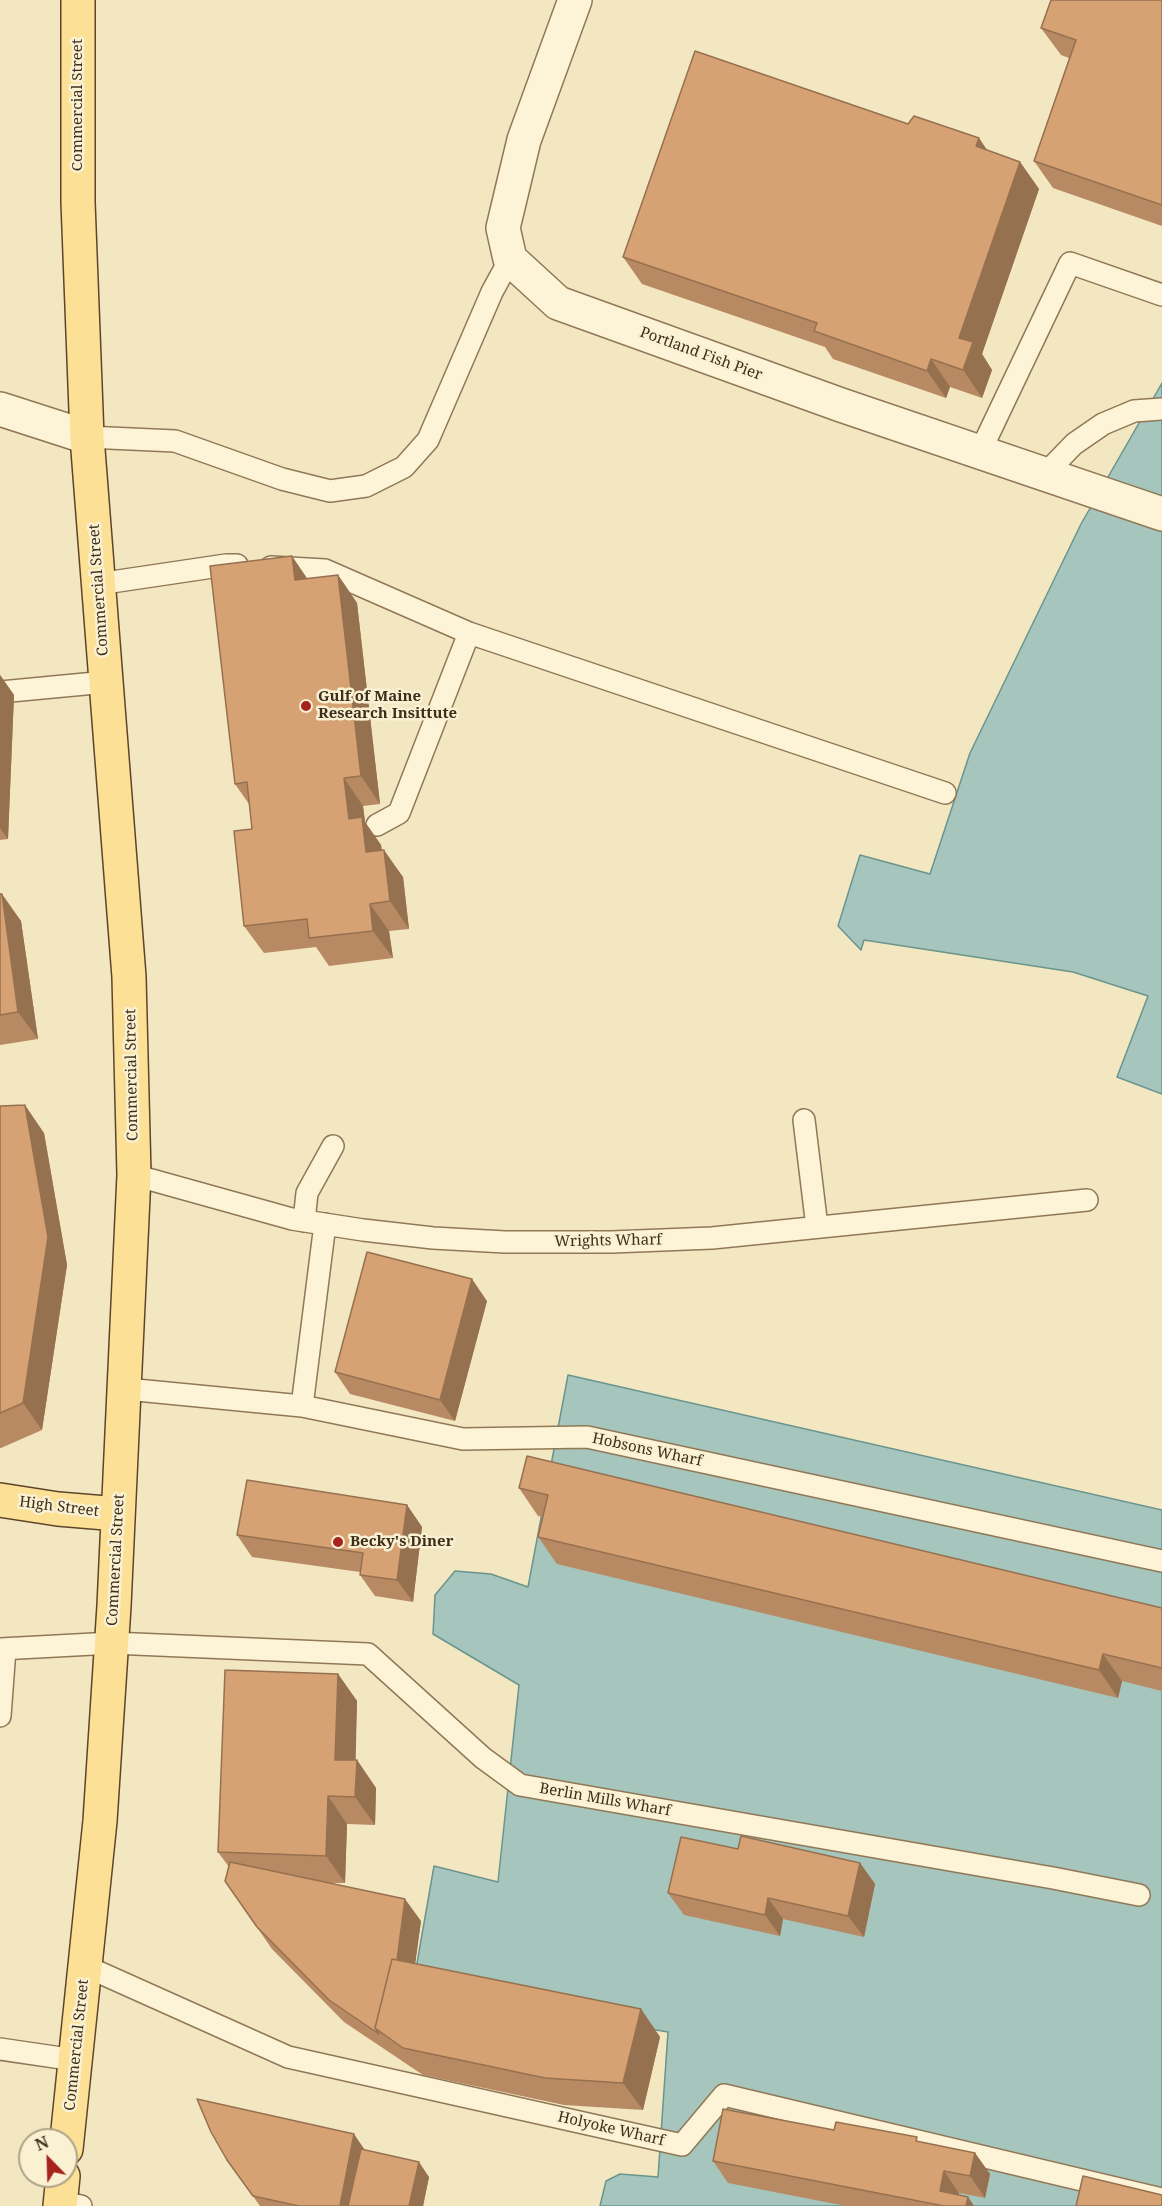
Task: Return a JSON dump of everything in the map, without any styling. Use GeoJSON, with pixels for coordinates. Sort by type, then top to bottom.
{"type":"FeatureCollection","features":[{"type":"Feature","properties":{"kind":"main road","name":"Commercial Street"},"geometry":{"type":"LineString","coordinates":[[68,2128],[100,1821],[126,1389],[134,1175],[129,977],[87,437],[78,202],[78,0]]}},
{"type":"Feature","properties":{"kind":"main road","name":"High Street"},"geometry":{"type":"LineString","coordinates":[[0,1500],[58,1509],[118,1514]]}},
{"type":"Feature","properties":{"kind":"street"},"geometry":{"type":"LineString","coordinates":[[510,259],[504,228],[524,140],[575,0]]}},
{"type":"Feature","properties":{"kind":"street","name":"Portland Fish Pier"},"geometry":{"type":"LineString","coordinates":[[510,259],[558,303],[1162,514]]}},
{"type":"Feature","properties":{"kind":"street"},"geometry":{"type":"LineString","coordinates":[[0,409],[87,437]]}},
{"type":"Feature","properties":{"kind":"lane"},"geometry":{"type":"LineString","coordinates":[[87,437],[175,441],[282,479],[330,491],[366,486],[404,467],[428,440],[492,292],[510,259]]}},
{"type":"Feature","properties":{"kind":"lane"},"geometry":{"type":"LineString","coordinates":[[980,452],[1070,263],[1162,295]]}},
{"type":"Feature","properties":{"kind":"lane"},"geometry":{"type":"LineString","coordinates":[[1045,474],[1074,444],[1103,424],[1134,411],[1162,409]]}},
{"type":"Feature","properties":{"kind":"lane"},"geometry":{"type":"LineString","coordinates":[[98,584],[226,565],[325,570],[469,633],[945,794]]}},
{"type":"Feature","properties":{"kind":"lane"},"geometry":{"type":"LineString","coordinates":[[377,825],[399,813],[469,633]]}},
{"type":"Feature","properties":{"kind":"lane"},"geometry":{"type":"LineString","coordinates":[[0,692],[106,682]]}},
{"type":"Feature","properties":{"kind":"lane"},"geometry":{"type":"LineString","coordinates":[[804,1120],[817,1227]]}},
{"type":"Feature","properties":{"kind":"lane"},"geometry":{"type":"LineString","coordinates":[[304,1221],[307,1193],[333,1146]]}},
{"type":"Feature","properties":{"kind":"lane","name":"Wrights Wharf"},"geometry":{"type":"LineString","coordinates":[[134,1175],[304,1221],[434,1238],[505,1242],[612,1242],[712,1238],[1087,1200]]}},
{"type":"Feature","properties":{"kind":"lane"},"geometry":{"type":"LineString","coordinates":[[302,1406],[325,1224]]}},
{"type":"Feature","properties":{"kind":"lane","name":"Hobsons Wharf"},"geometry":{"type":"LineString","coordinates":[[126,1389],[302,1406],[463,1439],[587,1437],[1162,1561]]}},
{"type":"Feature","properties":{"kind":"lane","name":"Berlin Mills Wharf"},"geometry":{"type":"LineString","coordinates":[[3,1649],[112,1643],[368,1654],[483,1758],[520,1785],[1139,1895]]}},
{"type":"Feature","properties":{"kind":"lane"},"geometry":{"type":"LineString","coordinates":[[0,1716],[3,1649]]}},
{"type":"Feature","properties":{"kind":"lane","name":"Holyoke Wharf"},"geometry":{"type":"LineString","coordinates":[[85,1966],[288,2057],[682,2145],[724,2095],[1162,2199]]}},
{"type":"Feature","properties":{"kind":"lane"},"geometry":{"type":"LineString","coordinates":[[0,2049],[75,2060]]}},
{"type":"Feature","properties":{"kind":"water"},"geometry":{"type":"Polygon","coordinates":[[[1162,383],[1162,1094],[1117,1077],[1148,996],[1073,972],[864,940],[861,950],[838,926],[860,855],[930,874],[970,753],[1081,524],[1162,383]]]}},
{"type":"Feature","properties":{"kind":"water"},"geometry":{"type":"Polygon","coordinates":[[[568,1375],[1162,1510],[1162,2206],[600,2206],[606,2181],[620,2174],[658,2177],[668,2032],[413,1986],[434,1866],[498,1882],[519,1685],[433,1634],[435,1595],[455,1571],[491,1574],[528,1587],[568,1375]]]}},
{"type":"Feature","properties":{"kind":"building"},"geometry":{"type":"Polygon","coordinates":[[[1051,0],[1162,0],[1162,205],[1034,161],[1076,40],[1041,28],[1051,0]]]}},
{"type":"Feature","properties":{"kind":"building"},"geometry":{"type":"Polygon","coordinates":[[[695,51],[908,124],[914,116],[979,138],[976,146],[1020,162],[959,338],[973,342],[963,370],[931,359],[927,371],[814,331],[817,323],[623,257],[695,51]]]}},
{"type":"Feature","properties":{"kind":"building","name":"Gulf of Maine Research Insittute"},"geometry":{"type":"Polygon","coordinates":[[[292,556],[295,580],[338,575],[361,776],[344,778],[349,819],[362,817],[366,852],[384,850],[390,901],[370,904],[373,931],[309,938],[307,919],[244,926],[234,831],[252,829],[247,782],[235,784],[210,566],[292,556]]]}},
{"type":"Feature","properties":{"kind":"building"},"geometry":{"type":"Polygon","coordinates":[[[0,894],[2,894],[18,1012],[0,1015],[0,894]]]}},
{"type":"Feature","properties":{"kind":"building"},"geometry":{"type":"Polygon","coordinates":[[[25,1105],[48,1237],[23,1403],[0,1413],[0,1106],[25,1105]]]}},
{"type":"Feature","properties":{"kind":"building"},"geometry":{"type":"Polygon","coordinates":[[[367,1252],[472,1279],[440,1400],[335,1372],[367,1252]]]}},
{"type":"Feature","properties":{"kind":"building"},"geometry":{"type":"Polygon","coordinates":[[[527,1456],[1162,1608],[1162,1668],[1103,1654],[1099,1670],[538,1537],[548,1495],[519,1488],[527,1456]]]}},
{"type":"Feature","properties":{"kind":"building","name":"Becky's Diner"},"geometry":{"type":"Polygon","coordinates":[[[247,1480],[407,1505],[397,1580],[360,1575],[363,1553],[237,1535],[247,1480]]]}},
{"type":"Feature","properties":{"kind":"building"},"geometry":{"type":"Polygon","coordinates":[[[225,1670],[338,1674],[335,1760],[357,1760],[355,1797],[328,1796],[326,1856],[218,1852],[225,1670]]]}},
{"type":"Feature","properties":{"kind":"building"},"geometry":{"type":"Polygon","coordinates":[[[741,1836],[860,1863],[848,1916],[768,1898],[765,1915],[668,1893],[681,1837],[738,1849],[741,1836]]]}},
{"type":"Feature","properties":{"kind":"building"},"geometry":{"type":"Polygon","coordinates":[[[230,1862],[405,1899],[397,1960],[392,1959],[375,2028],[379,2034],[329,2000],[257,1927],[225,1881],[230,1862]]]}},
{"type":"Feature","properties":{"kind":"building"},"geometry":{"type":"Polygon","coordinates":[[[392,1959],[641,2009],[623,2083],[545,2078],[403,2048],[375,2028],[392,1959]]]}},
{"type":"Feature","properties":{"kind":"building"},"geometry":{"type":"Polygon","coordinates":[[[197,2099],[354,2134],[340,2206],[299,2206],[253,2196],[227,2160],[211,2132],[197,2099]]]}},
{"type":"Feature","properties":{"kind":"building"},"geometry":{"type":"Polygon","coordinates":[[[723,2109],[834,2130],[836,2122],[917,2137],[916,2141],[975,2153],[970,2176],[944,2171],[940,2191],[968,2197],[966,2206],[944,2206],[713,2161],[723,2109]]]}},
{"type":"Feature","properties":{"kind":"building"},"geometry":{"type":"Polygon","coordinates":[[[361,2149],[419,2162],[409,2206],[348,2206],[361,2149]]]}},
{"type":"Feature","properties":{"kind":"building"},"geometry":{"type":"Polygon","coordinates":[[[1083,2176],[1162,2195],[1162,2206],[1076,2206],[1083,2176]]]}},
{"type":"Feature","properties":{"kind":"place","name":"Gulf of Maine Research Insittute"},"geometry":{"type":"Point","coordinates":[306,706]}},
{"type":"Feature","properties":{"kind":"place","name":"Becky's Diner"},"geometry":{"type":"Point","coordinates":[338,1542]}}]}
